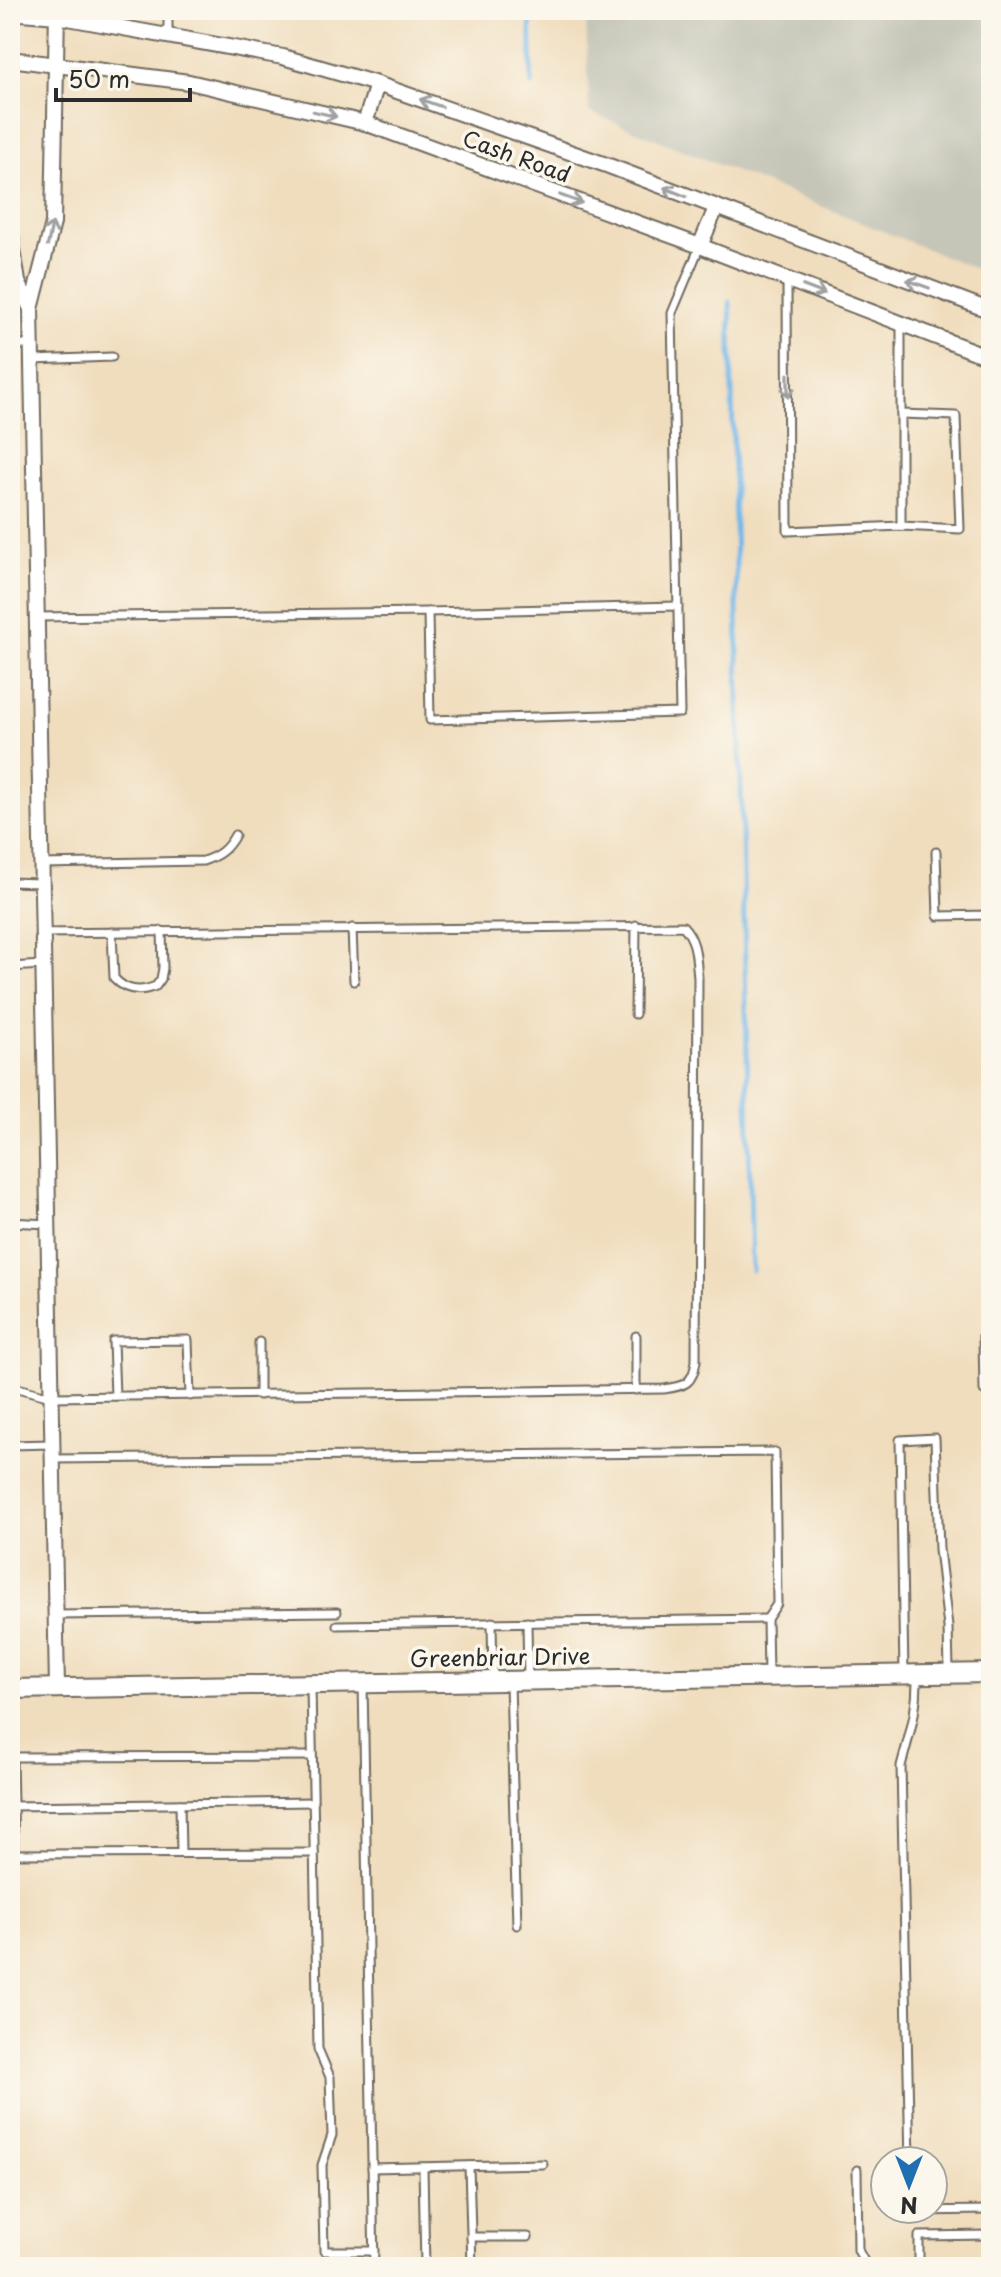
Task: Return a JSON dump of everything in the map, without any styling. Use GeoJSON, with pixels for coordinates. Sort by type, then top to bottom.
{"type":"FeatureCollection","features":[{"type":"Feature","properties":{"kind":"street","name":"Cash Road"},"geometry":{"type":"LineString","coordinates":[[10,12],[57,13],[283,57],[377,84],[609,166],[991,311]]}},
{"type":"Feature","properties":{"kind":"street"},"geometry":{"type":"LineString","coordinates":[[57,13],[53,223],[31,309],[57,1688]]}},
{"type":"Feature","properties":{"kind":"street","name":"Cash Road"},"geometry":{"type":"LineString","coordinates":[[10,59],[189,82],[365,123],[700,246],[991,358]]}},
{"type":"Feature","properties":{"kind":"street"},"geometry":{"type":"LineString","coordinates":[[365,123],[377,84]]}},
{"type":"Feature","properties":{"kind":"street"},"geometry":{"type":"LineString","coordinates":[[700,246],[716,208]]}},
{"type":"Feature","properties":{"kind":"street"},"geometry":{"type":"LineString","coordinates":[[10,229],[14,283],[31,309]]}},
{"type":"Feature","properties":{"kind":"street","name":"Greenbriar Drive"},"geometry":{"type":"LineString","coordinates":[[10,1689],[991,1673]]}},
{"type":"Feature","properties":{"kind":"lane"},"geometry":{"type":"LineString","coordinates":[[168,10],[168,36]]}},
{"type":"Feature","properties":{"kind":"lane"},"geometry":{"type":"LineString","coordinates":[[428,612],[430,720],[680,713],[672,313],[700,246]]}},
{"type":"Feature","properties":{"kind":"lane"},"geometry":{"type":"LineString","coordinates":[[787,280],[788,531],[901,526],[960,529],[956,416],[901,414]]}},
{"type":"Feature","properties":{"kind":"lane"},"geometry":{"type":"LineString","coordinates":[[901,323],[901,526]]}},
{"type":"Feature","properties":{"kind":"lane"},"geometry":{"type":"LineString","coordinates":[[10,345],[32,345]]}},
{"type":"Feature","properties":{"kind":"lane"},"geometry":{"type":"LineString","coordinates":[[32,360],[112,357]]}},
{"type":"Feature","properties":{"kind":"lane"},"geometry":{"type":"LineString","coordinates":[[37,617],[678,606]]}},
{"type":"Feature","properties":{"kind":"lane"},"geometry":{"type":"LineString","coordinates":[[41,864],[203,861],[216,857],[230,845],[235,835]]}},
{"type":"Feature","properties":{"kind":"lane"},"geometry":{"type":"LineString","coordinates":[[936,852],[938,916],[991,915]]}},
{"type":"Feature","properties":{"kind":"lane"},"geometry":{"type":"LineString","coordinates":[[10,882],[41,883]]}},
{"type":"Feature","properties":{"kind":"lane"},"geometry":{"type":"LineString","coordinates":[[635,1014],[636,925]]}},
{"type":"Feature","properties":{"kind":"lane"},"geometry":{"type":"LineString","coordinates":[[10,1386],[51,1397],[636,1390],[683,1386],[694,1376],[698,978],[695,944],[683,926],[42,933]]}},
{"type":"Feature","properties":{"kind":"lane"},"geometry":{"type":"LineString","coordinates":[[352,928],[354,981]]}},
{"type":"Feature","properties":{"kind":"lane"},"geometry":{"type":"LineString","coordinates":[[112,932],[114,978],[128,990],[137,990],[156,986],[161,979],[162,931]]}},
{"type":"Feature","properties":{"kind":"lane"},"geometry":{"type":"LineString","coordinates":[[10,967],[43,965]]}},
{"type":"Feature","properties":{"kind":"lane"},"geometry":{"type":"LineString","coordinates":[[10,1222],[48,1224]]}},
{"type":"Feature","properties":{"kind":"lane"},"geometry":{"type":"LineString","coordinates":[[636,1336],[636,1390]]}},
{"type":"Feature","properties":{"kind":"lane"},"geometry":{"type":"LineString","coordinates":[[991,1336],[983,1336],[984,1390],[991,1390]]}},
{"type":"Feature","properties":{"kind":"lane"},"geometry":{"type":"LineString","coordinates":[[115,1396],[113,1341],[188,1340],[190,1396]]}},
{"type":"Feature","properties":{"kind":"lane"},"geometry":{"type":"LineString","coordinates":[[259,1342],[259,1395]]}},
{"type":"Feature","properties":{"kind":"lane"},"geometry":{"type":"LineString","coordinates":[[910,2145],[901,1766],[918,1702],[910,1674],[900,1440],[935,1438],[939,1549],[948,1627],[949,1674]]}},
{"type":"Feature","properties":{"kind":"lane"},"geometry":{"type":"LineString","coordinates":[[10,1445],[52,1452],[775,1452],[777,1604],[767,1619],[768,1676]]}},
{"type":"Feature","properties":{"kind":"lane"},"geometry":{"type":"LineString","coordinates":[[55,1615],[337,1612]]}},
{"type":"Feature","properties":{"kind":"lane"},"geometry":{"type":"LineString","coordinates":[[337,1625],[767,1619]]}},
{"type":"Feature","properties":{"kind":"lane"},"geometry":{"type":"LineString","coordinates":[[492,1622],[510,1679],[517,1925]]}},
{"type":"Feature","properties":{"kind":"lane"},"geometry":{"type":"LineString","coordinates":[[510,1679],[527,1622]]}},
{"type":"Feature","properties":{"kind":"lane"},"geometry":{"type":"LineString","coordinates":[[363,1682],[374,2267]]}},
{"type":"Feature","properties":{"kind":"lane"},"geometry":{"type":"LineString","coordinates":[[311,1683],[318,2049],[330,2077],[332,2135],[322,2165],[324,2251],[374,2251]]}},
{"type":"Feature","properties":{"kind":"lane"},"geometry":{"type":"LineString","coordinates":[[312,1756],[11,1757],[11,1806],[12,1854],[314,1853]]}},
{"type":"Feature","properties":{"kind":"lane"},"geometry":{"type":"LineString","coordinates":[[11,1806],[313,1802]]}},
{"type":"Feature","properties":{"kind":"lane"},"geometry":{"type":"LineString","coordinates":[[180,1804],[181,1853]]}},
{"type":"Feature","properties":{"kind":"lane"},"geometry":{"type":"LineString","coordinates":[[372,2168],[543,2164]]}},
{"type":"Feature","properties":{"kind":"lane"},"geometry":{"type":"LineString","coordinates":[[469,2166],[472,2267]]}},
{"type":"Feature","properties":{"kind":"lane"},"geometry":{"type":"LineString","coordinates":[[423,2167],[425,2267]]}},
{"type":"Feature","properties":{"kind":"lane"},"geometry":{"type":"LineString","coordinates":[[857,2170],[858,2250],[867,2267]]}},
{"type":"Feature","properties":{"kind":"lane"},"geometry":{"type":"LineString","coordinates":[[949,2211],[991,2210]]}},
{"type":"Feature","properties":{"kind":"lane"},"geometry":{"type":"LineString","coordinates":[[919,2267],[919,2236],[991,2235]]}},
{"type":"Feature","properties":{"kind":"lane"},"geometry":{"type":"LineString","coordinates":[[471,2237],[528,2237]]}},
{"type":"Feature","properties":{"kind":"shaded area"},"geometry":{"type":"Polygon","coordinates":[[[586,10],[991,10],[991,275],[589,112],[586,10]]]}},
{"type":"Feature","properties":{"kind":"waterway"},"geometry":{"type":"LineString","coordinates":[[530,10],[532,85]]}},
{"type":"Feature","properties":{"kind":"waterway"},"geometry":{"type":"LineString","coordinates":[[730,302],[752,1271]]}}]}
